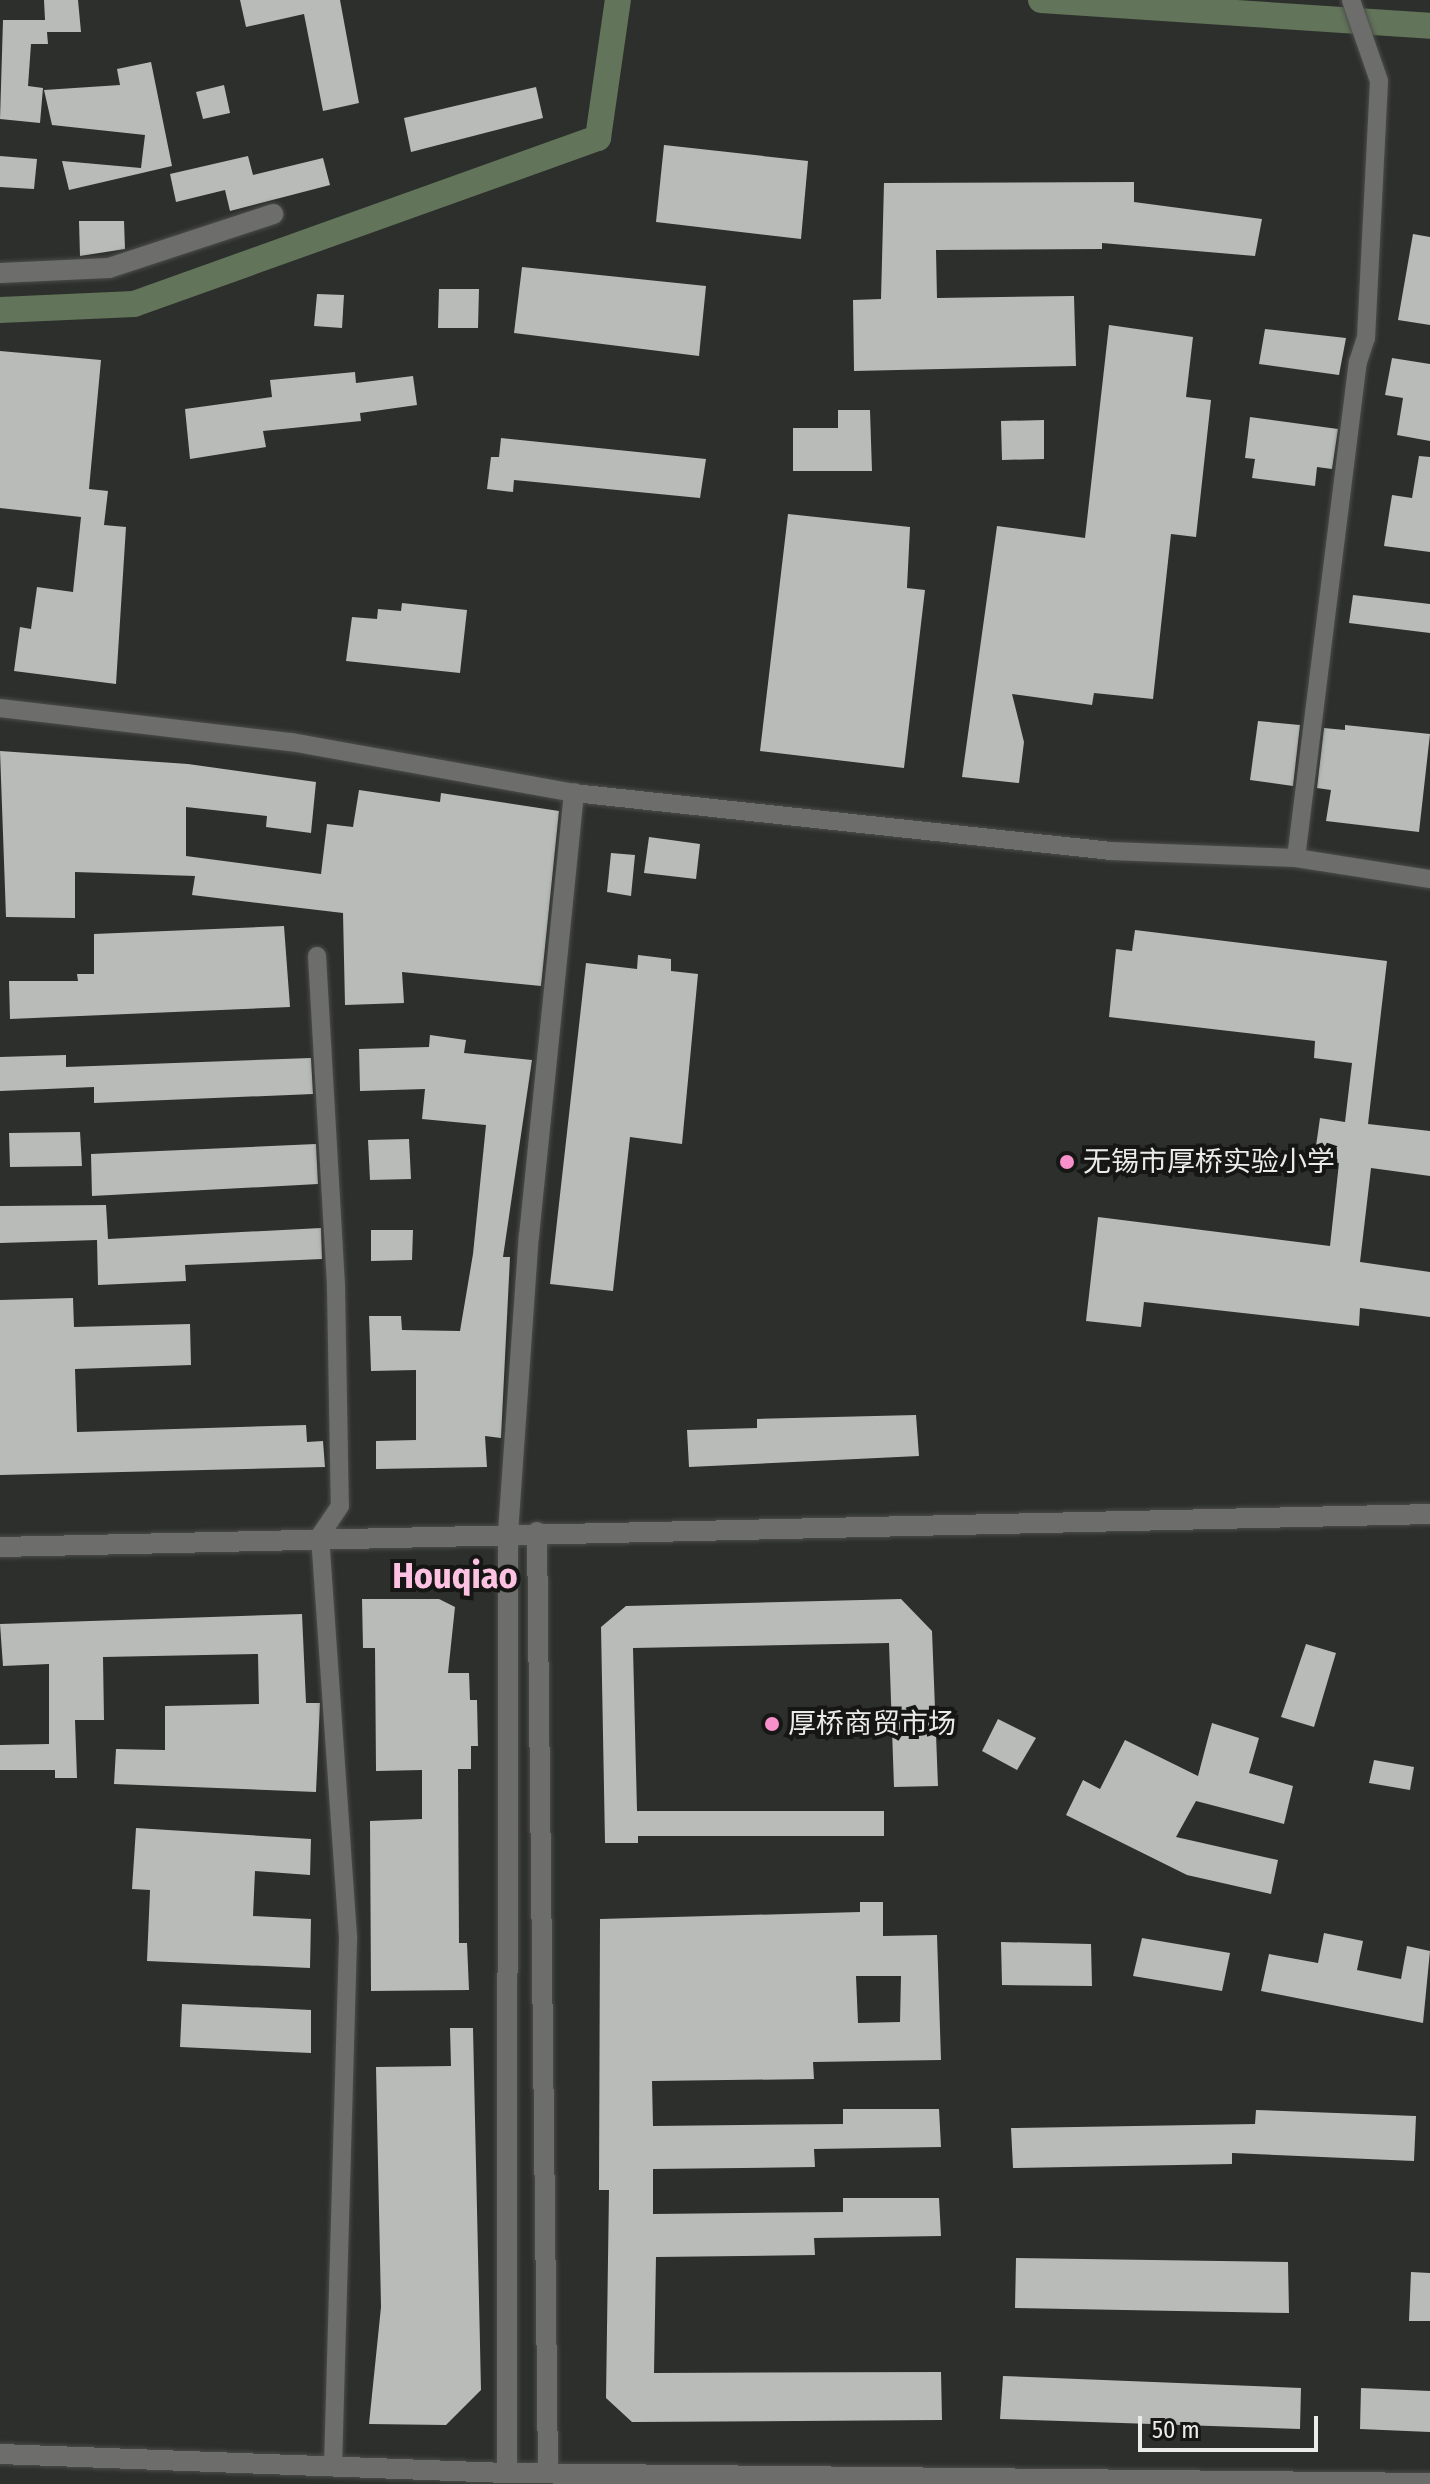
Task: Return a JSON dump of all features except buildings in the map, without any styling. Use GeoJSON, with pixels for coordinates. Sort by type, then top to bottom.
{"type":"FeatureCollection","features":[{"type":"Feature","properties":{"kind":"street"},"geometry":{"type":"LineString","coordinates":[[1296,858],[1366,338],[1379,81],[1351,0]]}},
{"type":"Feature","properties":{"kind":"street"},"geometry":{"type":"LineString","coordinates":[[0,273],[109,268],[273,214]]}},
{"type":"Feature","properties":{"kind":"street"},"geometry":{"type":"LineString","coordinates":[[0,708],[291,742],[574,793],[1111,851],[1296,858],[1430,879]]}},
{"type":"Feature","properties":{"kind":"street"},"geometry":{"type":"LineString","coordinates":[[507,2473],[508,1533],[529,1236],[574,793]]}},
{"type":"Feature","properties":{"kind":"street"},"geometry":{"type":"LineString","coordinates":[[317,956],[336,1287],[340,1506],[320,1536],[348,1939],[333,2466]]}},
{"type":"Feature","properties":{"kind":"street"},"geometry":{"type":"LineString","coordinates":[[0,1547],[320,1536],[1430,1514]]}},
{"type":"Feature","properties":{"kind":"street"},"geometry":{"type":"LineString","coordinates":[[537,1532],[548,2471]]}},
{"type":"Feature","properties":{"kind":"street"},"geometry":{"type":"LineString","coordinates":[[0,2454],[507,2473],[548,2471],[1430,2483]]}},
{"type":"Feature","properties":{"kind":"waterway"},"geometry":{"type":"LineString","coordinates":[[0,310],[134,304],[598,138],[618,0]]}},
{"type":"Feature","properties":{"kind":"waterway"},"geometry":{"type":"LineString","coordinates":[[1041,0],[1430,26]]}},
{"type":"Feature","properties":{"kind":"place","name":"无锡市厚桥实验小学"},"geometry":{"type":"Point","coordinates":[1067,1162]}},
{"type":"Feature","properties":{"kind":"place","name":"厚桥商贸市场"},"geometry":{"type":"Point","coordinates":[772,1724]}},
{"type":"Feature","properties":{"kind":"district","name":"Houqiao"},"geometry":{"type":"Point","coordinates":[455,1577]}}]}
